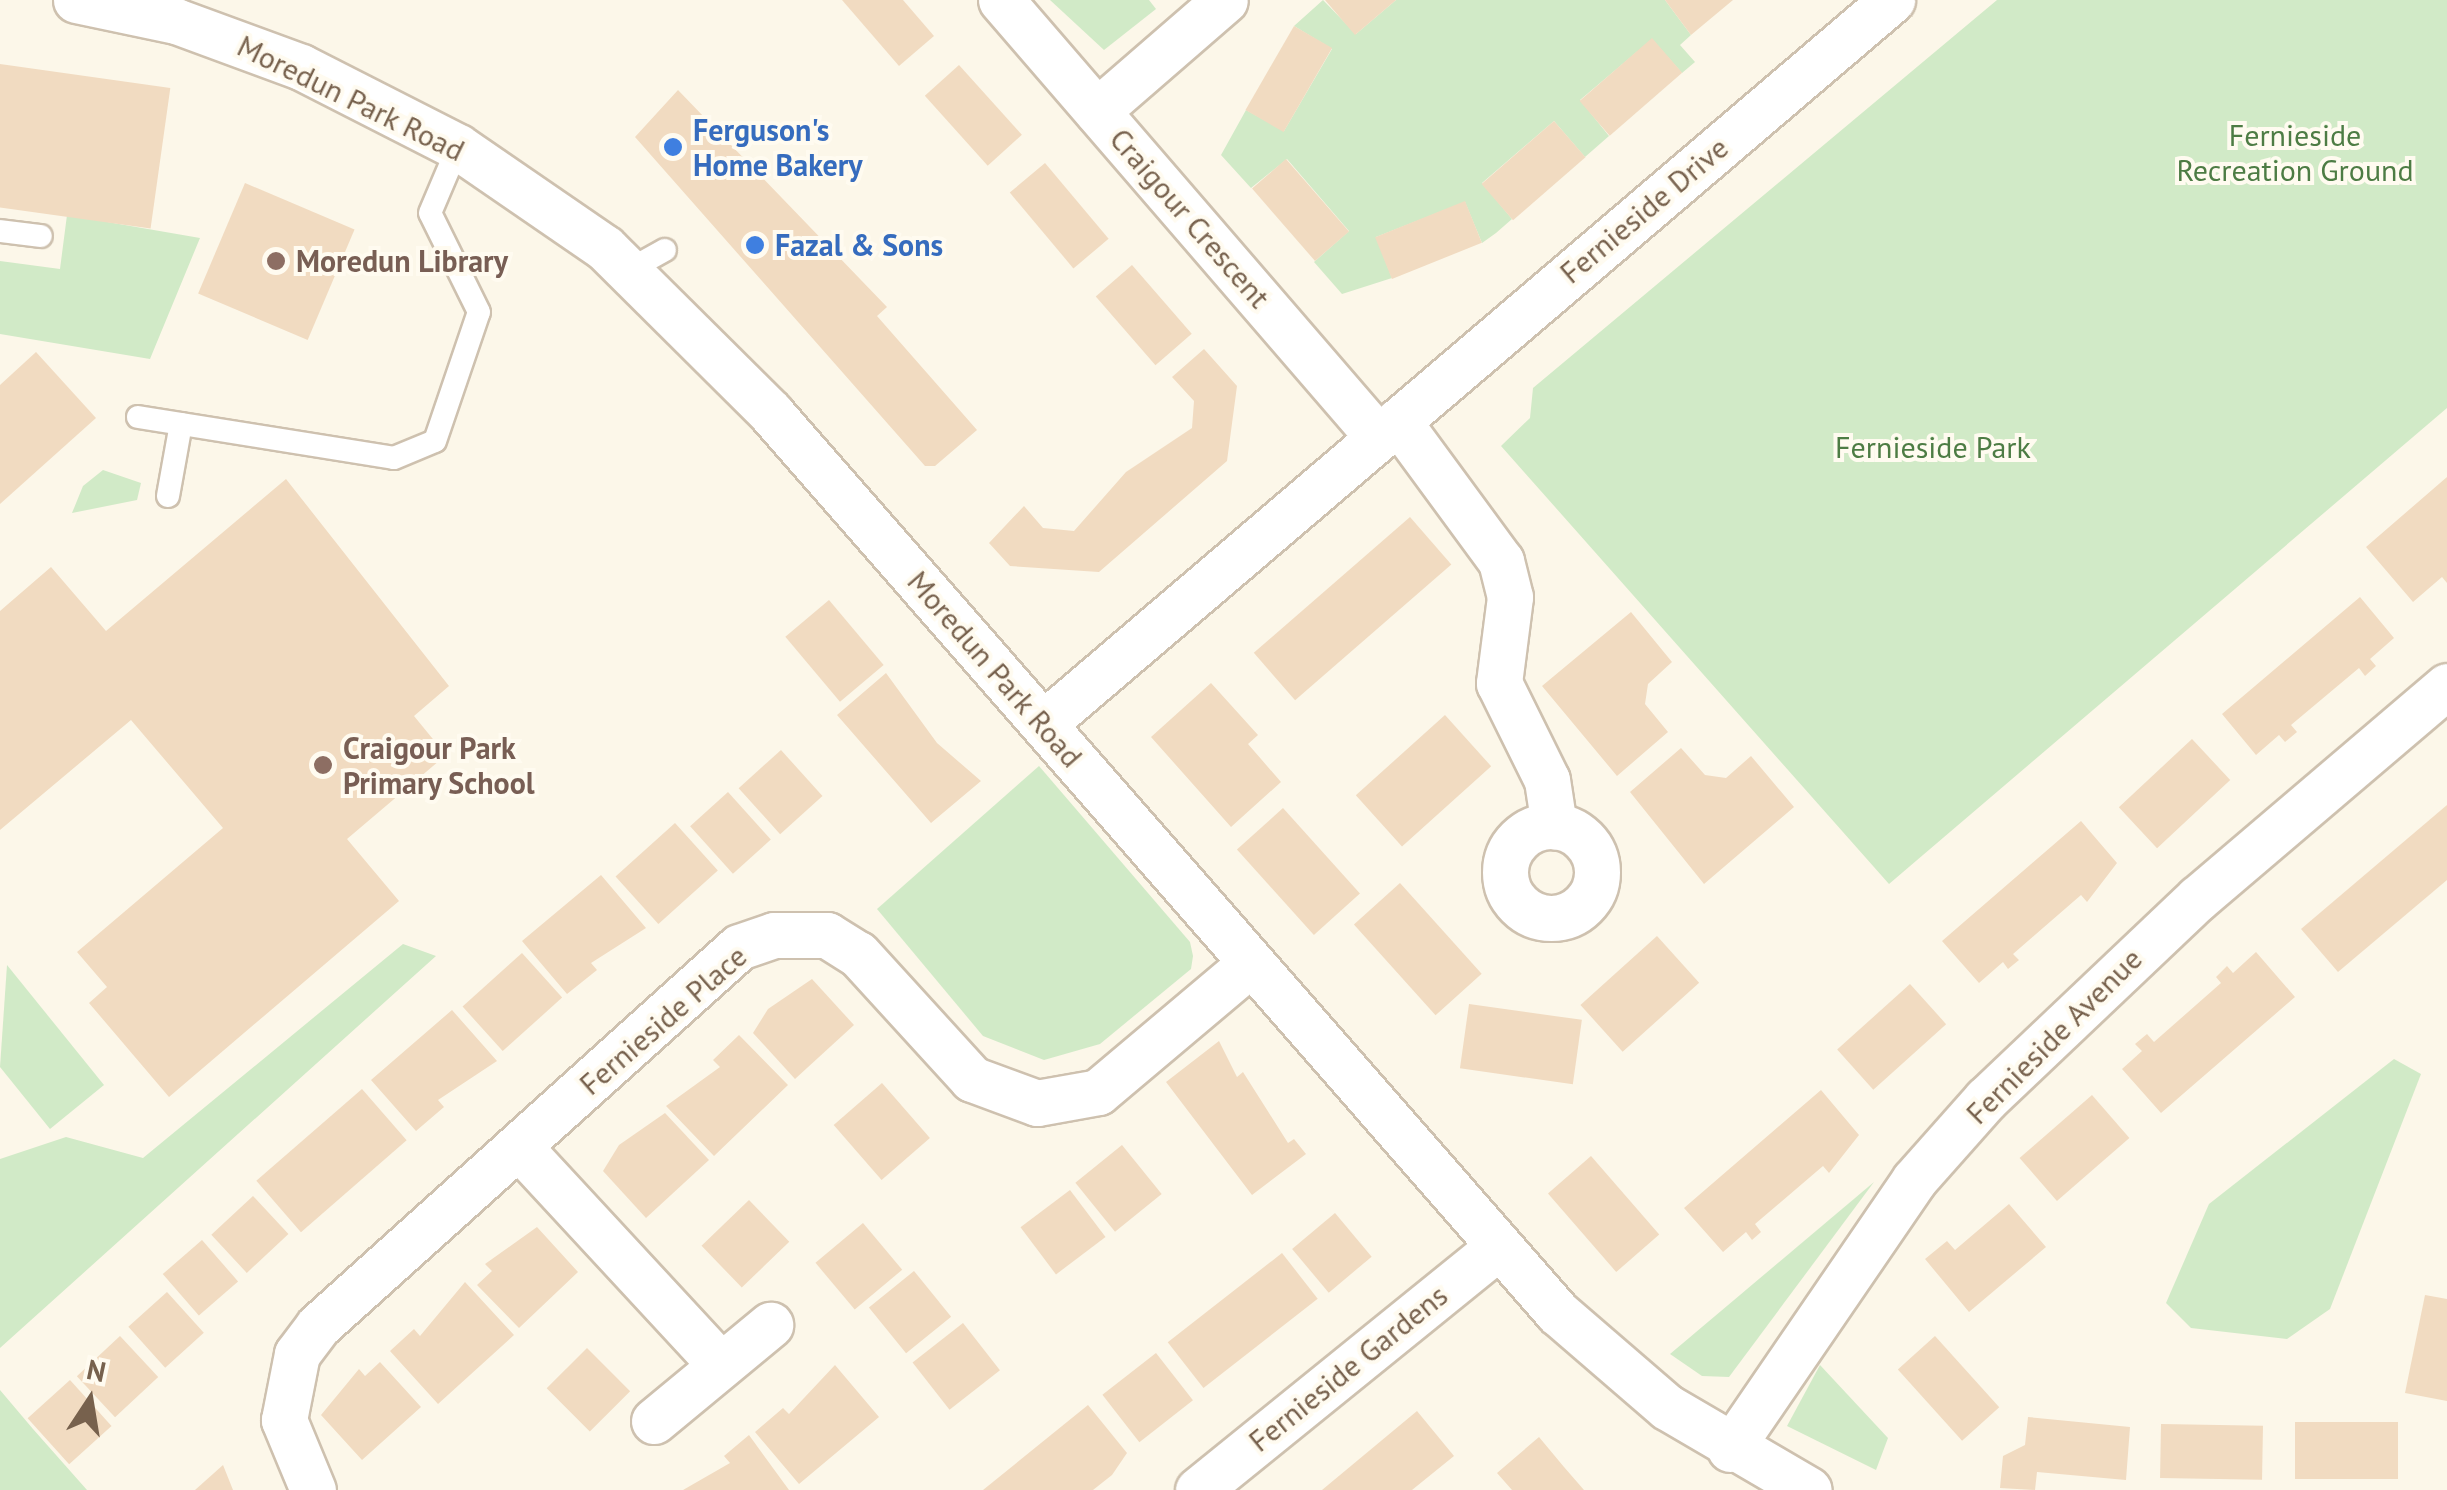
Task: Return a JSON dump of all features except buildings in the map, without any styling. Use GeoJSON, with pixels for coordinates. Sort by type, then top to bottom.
{"type":"FeatureCollection","features":[{"type":"Feature","properties":{"kind":"street","name":"Moredun Park Road"},"geometry":{"type":"LineString","coordinates":[[76,0],[232,39],[458,147],[647,260],[702,337],[888,527],[1043,724],[1498,1247],[1610,1360],[1730,1449],[1809,1490]]}},
{"type":"Feature","properties":{"kind":"street","name":"Craigour Crescent"},"geometry":{"type":"LineString","coordinates":[[1001,0],[1097,111],[1388,429]]}},
{"type":"Feature","properties":{"kind":"street"},"geometry":{"type":"LineString","coordinates":[[1097,111],[1225,0]]}},
{"type":"Feature","properties":{"kind":"street","name":"Fernieside Drive"},"geometry":{"type":"LineString","coordinates":[[1043,724],[1892,0]]}},
{"type":"Feature","properties":{"kind":"street"},"geometry":{"type":"LineString","coordinates":[[1388,429],[1501,560],[1510,597],[1499,684],[1547,780],[1554,826]]}},
{"type":"Feature","properties":{"kind":"street","name":"Fernieside Avenue"},"geometry":{"type":"LineString","coordinates":[[1730,1449],[1914,1180],[1986,1099],[2198,898],[2447,686]]}},
{"type":"Feature","properties":{"kind":"street","name":"Fernieside Place"},"geometry":{"type":"LineString","coordinates":[[313,1490],[284,1420],[298,1354],[739,947],[774,935],[827,935],[858,954],[972,1080],[1036,1103],[1098,1092],[1250,964]]}},
{"type":"Feature","properties":{"kind":"street"},"geometry":{"type":"LineString","coordinates":[[519,1147],[721,1365]]}},
{"type":"Feature","properties":{"kind":"street","name":"Fernieside Gardens"},"geometry":{"type":"LineString","coordinates":[[1198,1490],[1498,1247]]}},
{"type":"Feature","properties":{"kind":"street"},"geometry":{"type":"LineString","coordinates":[[654,1420],[770,1325]]}},
{"type":"Feature","properties":{"kind":"lane"},"geometry":{"type":"LineString","coordinates":[[138,418],[394,458],[435,441],[479,312],[430,212],[458,147]]}},
{"type":"Feature","properties":{"kind":"lane"},"geometry":{"type":"LineString","coordinates":[[0,232],[41,236]]}},
{"type":"Feature","properties":{"kind":"lane"},"geometry":{"type":"LineString","coordinates":[[168,496],[181,424]]}},
{"type":"Feature","properties":{"kind":"green space"},"geometry":{"type":"Polygon","coordinates":[[[1050,0],[1149,0],[1156,9],[1104,50],[1050,0]]]}},
{"type":"Feature","properties":{"kind":"green space"},"geometry":{"type":"Polygon","coordinates":[[[1323,0],[1356,34],[1396,0],[1665,0],[1691,35],[1680,45],[1695,62],[1682,73],[1652,39],[1580,100],[1609,136],[1585,157],[1554,121],[1482,183],[1512,219],[1496,233],[1482,243],[1465,202],[1376,237],[1392,278],[1342,294],[1314,262],[1349,231],[1287,159],[1251,188],[1221,155],[1246,110],[1284,131],[1332,49],[1294,26],[1323,0]]]}},
{"type":"Feature","properties":{"kind":"green space","name":"Fernieside Park"},"geometry":{"type":"Polygon","coordinates":[[[1997,0],[2447,0],[2447,408],[1889,884],[1501,446],[1530,418],[1533,388],[1997,0]]]}},
{"type":"Feature","properties":{"kind":"green space"},"geometry":{"type":"Polygon","coordinates":[[[67,215],[200,238],[150,359],[0,334],[0,261],[60,269],[67,215]]]}},
{"type":"Feature","properties":{"kind":"green space"},"geometry":{"type":"Polygon","coordinates":[[[103,470],[141,483],[137,500],[72,513],[83,486],[103,470]]]}},
{"type":"Feature","properties":{"kind":"green space"},"geometry":{"type":"Polygon","coordinates":[[[1039,766],[1190,942],[1193,956],[1191,969],[1100,1044],[1044,1060],[983,1036],[877,909],[1039,766]]]}},
{"type":"Feature","properties":{"kind":"green space"},"geometry":{"type":"Polygon","coordinates":[[[403,944],[436,956],[0,1348],[0,1159],[66,1137],[143,1158],[403,944]]]}},
{"type":"Feature","properties":{"kind":"green space"},"geometry":{"type":"Polygon","coordinates":[[[7,965],[104,1085],[50,1129],[0,1067],[7,965]]]}},
{"type":"Feature","properties":{"kind":"green space"},"geometry":{"type":"Polygon","coordinates":[[[2394,1059],[2421,1074],[2330,1309],[2287,1339],[2191,1328],[2166,1303],[2209,1204],[2394,1059]]]}},
{"type":"Feature","properties":{"kind":"green space"},"geometry":{"type":"Polygon","coordinates":[[[1874,1182],[1729,1377],[1702,1376],[1670,1354],[1874,1182]]]}},
{"type":"Feature","properties":{"kind":"green space"},"geometry":{"type":"Polygon","coordinates":[[[1820,1365],[1888,1438],[1876,1470],[1787,1426],[1820,1365]]]}},
{"type":"Feature","properties":{"kind":"green space"},"geometry":{"type":"Polygon","coordinates":[[[0,1390],[33,1429],[87,1490],[0,1490],[0,1390]]]}},
{"type":"Feature","properties":{"kind":"place","name":"Ferguson's Home Bakery"},"geometry":{"type":"Point","coordinates":[673,147]}},
{"type":"Feature","properties":{"kind":"place","name":"Fazal & Sons"},"geometry":{"type":"Point","coordinates":[755,245]}},
{"type":"Feature","properties":{"kind":"place","name":"Moredun Library"},"geometry":{"type":"Point","coordinates":[276,261]}},
{"type":"Feature","properties":{"kind":"place","name":"Craigour Park Primary School"},"geometry":{"type":"Point","coordinates":[323,765]}},
{"type":"Feature","properties":{"kind":"park label","name":"Fernieside Recreation Ground"},"geometry":{"type":"Point","coordinates":[2295,152]}}]}
